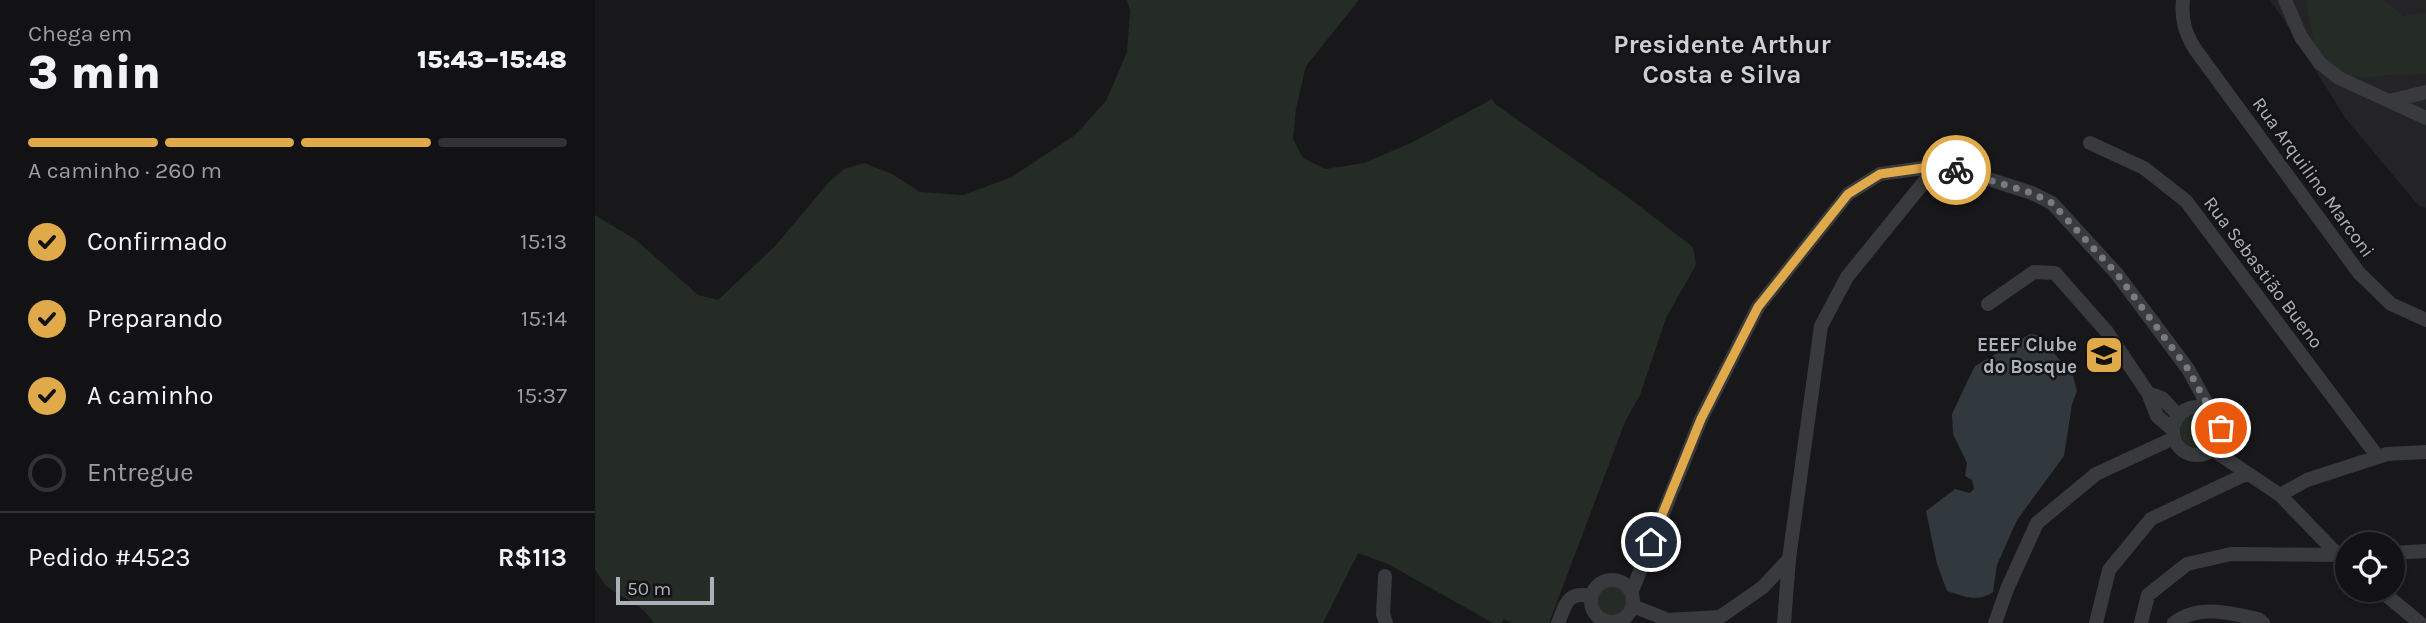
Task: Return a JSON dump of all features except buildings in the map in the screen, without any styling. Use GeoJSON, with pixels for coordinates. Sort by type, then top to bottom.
{"type":"FeatureCollection","features":[{"type":"Feature","properties":{"kind":"street","name":"Rua Arquilino Marconi"},"geometry":{"type":"LineString","coordinates":[[2183,0],[2183,21],[2188,37],[2207,67],[2359,272],[2391,304],[2426,320]]}},
{"type":"Feature","properties":{"kind":"street"},"geometry":{"type":"LineString","coordinates":[[2285,0],[2301,37],[2320,63],[2339,78],[2426,118]]}},
{"type":"Feature","properties":{"kind":"street"},"geometry":{"type":"LineString","coordinates":[[2389,101],[2426,92]]}},
{"type":"Feature","properties":{"kind":"street","name":"Rua Sebastião Bueno"},"geometry":{"type":"LineString","coordinates":[[2090,143],[2144,168],[2186,201],[2378,457]]}},
{"type":"Feature","properties":{"kind":"street"},"geometry":{"type":"LineString","coordinates":[[1784,623],[1821,326],[1847,277],[1937,166]]}},
{"type":"Feature","properties":{"kind":"street"},"geometry":{"type":"LineString","coordinates":[[1790,559],[1763,587],[1720,617],[1668,620],[1632,599],[1623,583],[1608,580],[1595,589],[1591,596],[1591,606],[1599,618],[1610,622],[1625,618],[1632,599],[1701,419],[1758,307],[1848,194],[1880,174],[1937,166],[1973,174],[2032,193],[2052,203],[2117,274],[2188,369],[2219,421],[2221,428],[2218,444],[2213,450],[2198,455],[2183,451],[2174,434],[2157,416],[2148,393],[2107,332],[2055,273],[2035,272],[1988,304]]}},
{"type":"Feature","properties":{"kind":"street"},"geometry":{"type":"LineString","coordinates":[[2148,393],[2162,398],[2179,416]]}},
{"type":"Feature","properties":{"kind":"street"},"geometry":{"type":"LineString","coordinates":[[1995,623],[2007,589],[2037,523],[2096,474],[2174,434],[2179,416],[2192,407],[2211,411]]}},
{"type":"Feature","properties":{"kind":"street"},"geometry":{"type":"LineString","coordinates":[[2213,450],[2280,495],[2335,548]]}},
{"type":"Feature","properties":{"kind":"street"},"geometry":{"type":"LineString","coordinates":[[2280,495],[2307,480],[2387,454],[2426,452]]}},
{"type":"Feature","properties":{"kind":"street"},"geometry":{"type":"LineString","coordinates":[[2096,623],[2109,570],[2151,519],[2246,474]]}},
{"type":"Feature","properties":{"kind":"street"},"geometry":{"type":"LineString","coordinates":[[2405,552],[2426,551]]}},
{"type":"Feature","properties":{"kind":"street"},"geometry":{"type":"LineString","coordinates":[[2141,623],[2148,595],[2187,564],[2231,554],[2335,557]]}},
{"type":"Feature","properties":{"kind":"street"},"geometry":{"type":"LineString","coordinates":[[1385,576],[1383,614],[1386,623]]}},
{"type":"Feature","properties":{"kind":"street"},"geometry":{"type":"LineString","coordinates":[[1558,623],[1573,596],[1591,596]]}},
{"type":"Feature","properties":{"kind":"street"},"geometry":{"type":"LineString","coordinates":[[2395,602],[2420,623]]}},
{"type":"Feature","properties":{"kind":"street"},"geometry":{"type":"LineString","coordinates":[[2174,623],[2183,616],[2217,610],[2258,619],[2263,623]]}},
{"type":"Feature","properties":{"kind":"shaded area"},"geometry":{"type":"Polygon","coordinates":[[[1127,0],[1359,0],[1306,66],[1296,108],[1293,139],[1303,158],[1325,169],[1364,163],[1411,143],[1492,99],[1495,104],[1621,192],[1693,247],[1696,265],[1666,318],[1640,395],[1625,422],[1549,623],[1511,623],[1504,619],[1501,623],[1493,623],[1388,564],[1358,553],[1323,623],[654,623],[638,606],[607,586],[595,569],[595,215],[636,240],[698,295],[718,300],[775,246],[829,182],[844,169],[864,163],[892,174],[920,192],[963,195],[1012,177],[1075,135],[1106,101],[1127,52],[1130,11],[1127,0]]]}},
{"type":"Feature","properties":{"kind":"shaded area"},"geometry":{"type":"Polygon","coordinates":[[[2269,0],[2426,0],[2426,208],[2418,205],[2346,119],[2269,0]]]}},
{"type":"Feature","properties":{"kind":"shaded area"},"geometry":{"type":"Polygon","coordinates":[[[2306,0],[2384,0],[2403,16],[2426,13],[2426,74],[2363,78],[2342,74],[2314,45],[2306,0]]]}},
{"type":"Feature","properties":{"kind":"shaded area"},"geometry":{"type":"Polygon","coordinates":[[[2030,334],[2039,335],[2073,376],[2077,391],[2072,404],[2064,456],[2017,520],[1997,565],[1993,592],[1976,598],[1947,591],[1937,564],[1926,511],[1955,489],[1970,493],[1974,489],[1972,480],[1965,476],[1967,463],[1953,434],[1952,414],[1975,366],[2030,334]]]}},
{"type":"Feature","properties":{"kind":"shaded area"},"geometry":{"type":"Polygon","coordinates":[[[2198,412],[2210,418],[2216,430],[2210,442],[2198,448],[2186,442],[2180,430],[2186,418],[2198,412]]]}},
{"type":"Feature","properties":{"kind":"shaded area"},"geometry":{"type":"Polygon","coordinates":[[[1612,586],[1618,587],[1626,595],[1626,607],[1618,615],[1612,616],[1606,615],[1598,607],[1597,601],[1598,595],[1606,587],[1612,586]]]}},
{"type":"Feature","properties":{"kind":"way so far"},"geometry":{"type":"LineString","coordinates":[[1956,170],[2032,193],[2052,203],[2117,274],[2188,369],[2221,428]]}},
{"type":"Feature","properties":{"kind":"place","name":"EEEF Clube do Bosque"},"geometry":{"type":"Point","coordinates":[2104,355]}},
{"type":"Feature","properties":{"kind":"district","name":"Presidente Arthur Costa e Silva"},"geometry":{"type":"Point","coordinates":[1722,59]}},
{"type":"Feature","properties":{"kind":"route"},"geometry":{"type":"LineString","coordinates":[[1651,542],[1701,419],[1758,307],[1848,194],[1880,174],[1937,166],[1956,170]]}}]}
